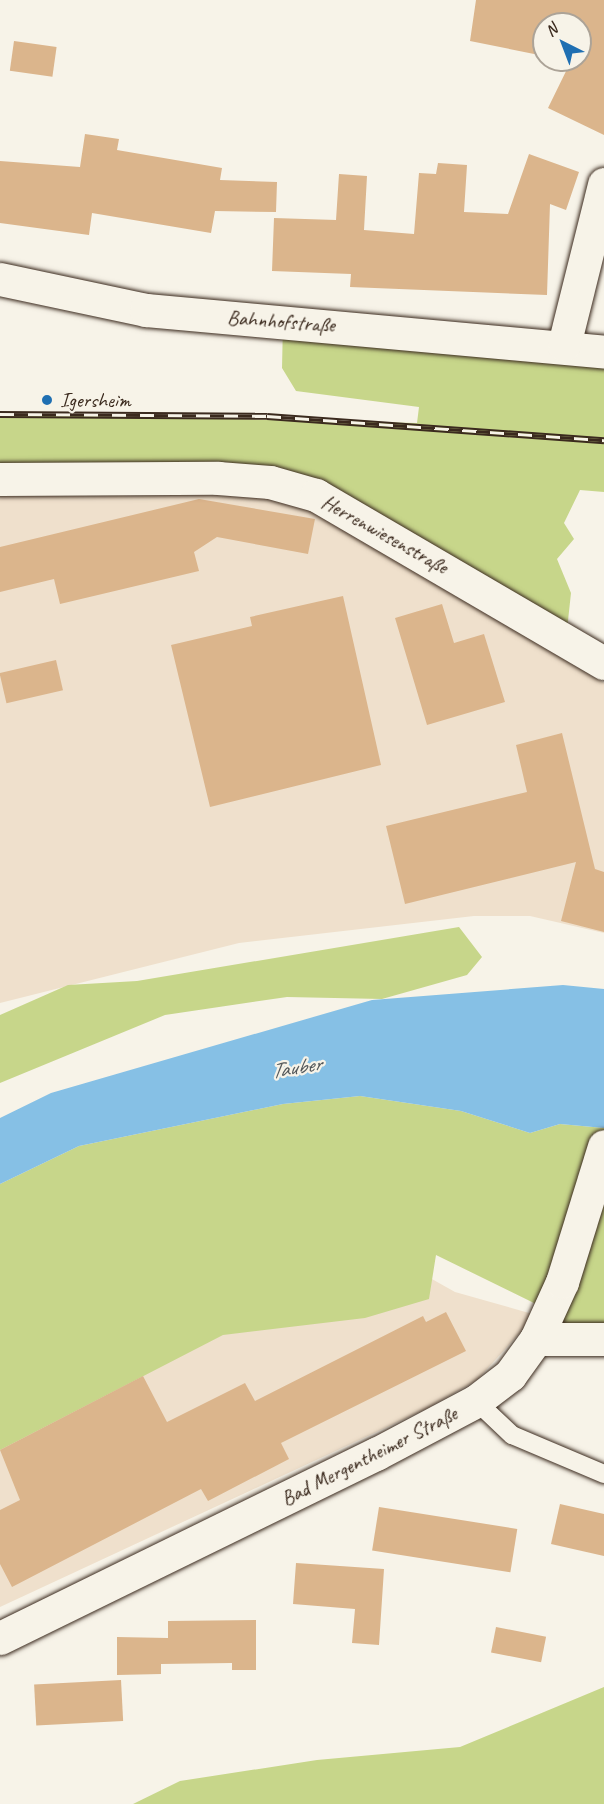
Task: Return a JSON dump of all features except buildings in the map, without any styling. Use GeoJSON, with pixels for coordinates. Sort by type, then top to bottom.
{"type":"FeatureCollection","features":[{"type":"Feature","properties":{"kind":"street"},"geometry":{"type":"LineString","coordinates":[[564,345],[604,184]]}},
{"type":"Feature","properties":{"kind":"street","name":"Bahnhofstraße"},"geometry":{"type":"LineString","coordinates":[[0,279],[146,310],[564,345],[604,352]]}},
{"type":"Feature","properties":{"kind":"street","name":"Herrenwiesenstraße"},"geometry":{"type":"LineString","coordinates":[[0,479],[218,478],[270,482],[316,495],[604,663]]}},
{"type":"Feature","properties":{"kind":"street","name":"Bad Mergentheimer Straße"},"geometry":{"type":"LineString","coordinates":[[0,1638],[476,1401],[510,1376],[536,1339],[562,1282],[604,1146]]}},
{"type":"Feature","properties":{"kind":"street"},"geometry":{"type":"LineString","coordinates":[[536,1339],[604,1339]]}},
{"type":"Feature","properties":{"kind":"lane"},"geometry":{"type":"LineString","coordinates":[[476,1401],[512,1436],[604,1474]]}},
{"type":"Feature","properties":{"kind":"shaded area"},"geometry":{"type":"Polygon","coordinates":[[[0,491],[218,492],[268,497],[311,509],[604,683],[604,933],[530,916],[474,916],[239,943],[0,1003],[0,491]]]}},
{"type":"Feature","properties":{"kind":"shaded area"},"geometry":{"type":"Polygon","coordinates":[[[407,1265],[455,1292],[536,1315],[477,1380],[428,1408],[0,1607],[0,1429],[115,1367],[407,1265]]]}},
{"type":"Feature","properties":{"kind":"green space"},"geometry":{"type":"Polygon","coordinates":[[[283,322],[604,352],[604,492],[580,490],[564,523],[574,539],[557,559],[571,593],[566,639],[316,495],[0,479],[0,414],[417,423],[419,407],[296,391],[282,368],[283,322]]]}},
{"type":"Feature","properties":{"kind":"green space"},"geometry":{"type":"Polygon","coordinates":[[[459,927],[482,957],[467,975],[382,999],[287,997],[165,1015],[0,1083],[0,1015],[68,985],[137,981],[459,927]]]}},
{"type":"Feature","properties":{"kind":"green space"},"geometry":{"type":"Polygon","coordinates":[[[360,1096],[461,1111],[530,1133],[560,1124],[604,1128],[604,1339],[536,1339],[536,1304],[436,1255],[429,1299],[365,1318],[223,1335],[0,1450],[0,1184],[79,1146],[283,1104],[360,1096]]]}},
{"type":"Feature","properties":{"kind":"green space"},"geometry":{"type":"Polygon","coordinates":[[[604,1687],[604,1804],[133,1804],[180,1781],[317,1760],[460,1747],[604,1687]]]}},
{"type":"Feature","properties":{"kind":"water","name":"Tauber"},"geometry":{"type":"Polygon","coordinates":[[[563,985],[604,989],[604,1128],[560,1124],[530,1133],[461,1111],[360,1096],[283,1104],[79,1146],[0,1184],[0,1118],[51,1093],[372,1000],[563,985]]]}},
{"type":"Feature","properties":{"kind":"railway"},"geometry":{"type":"LineString","coordinates":[[0,414],[267,416],[604,440]]}},
{"type":"Feature","properties":{"kind":"place","name":"Igersheim"},"geometry":{"type":"Point","coordinates":[47,400]}}]}
